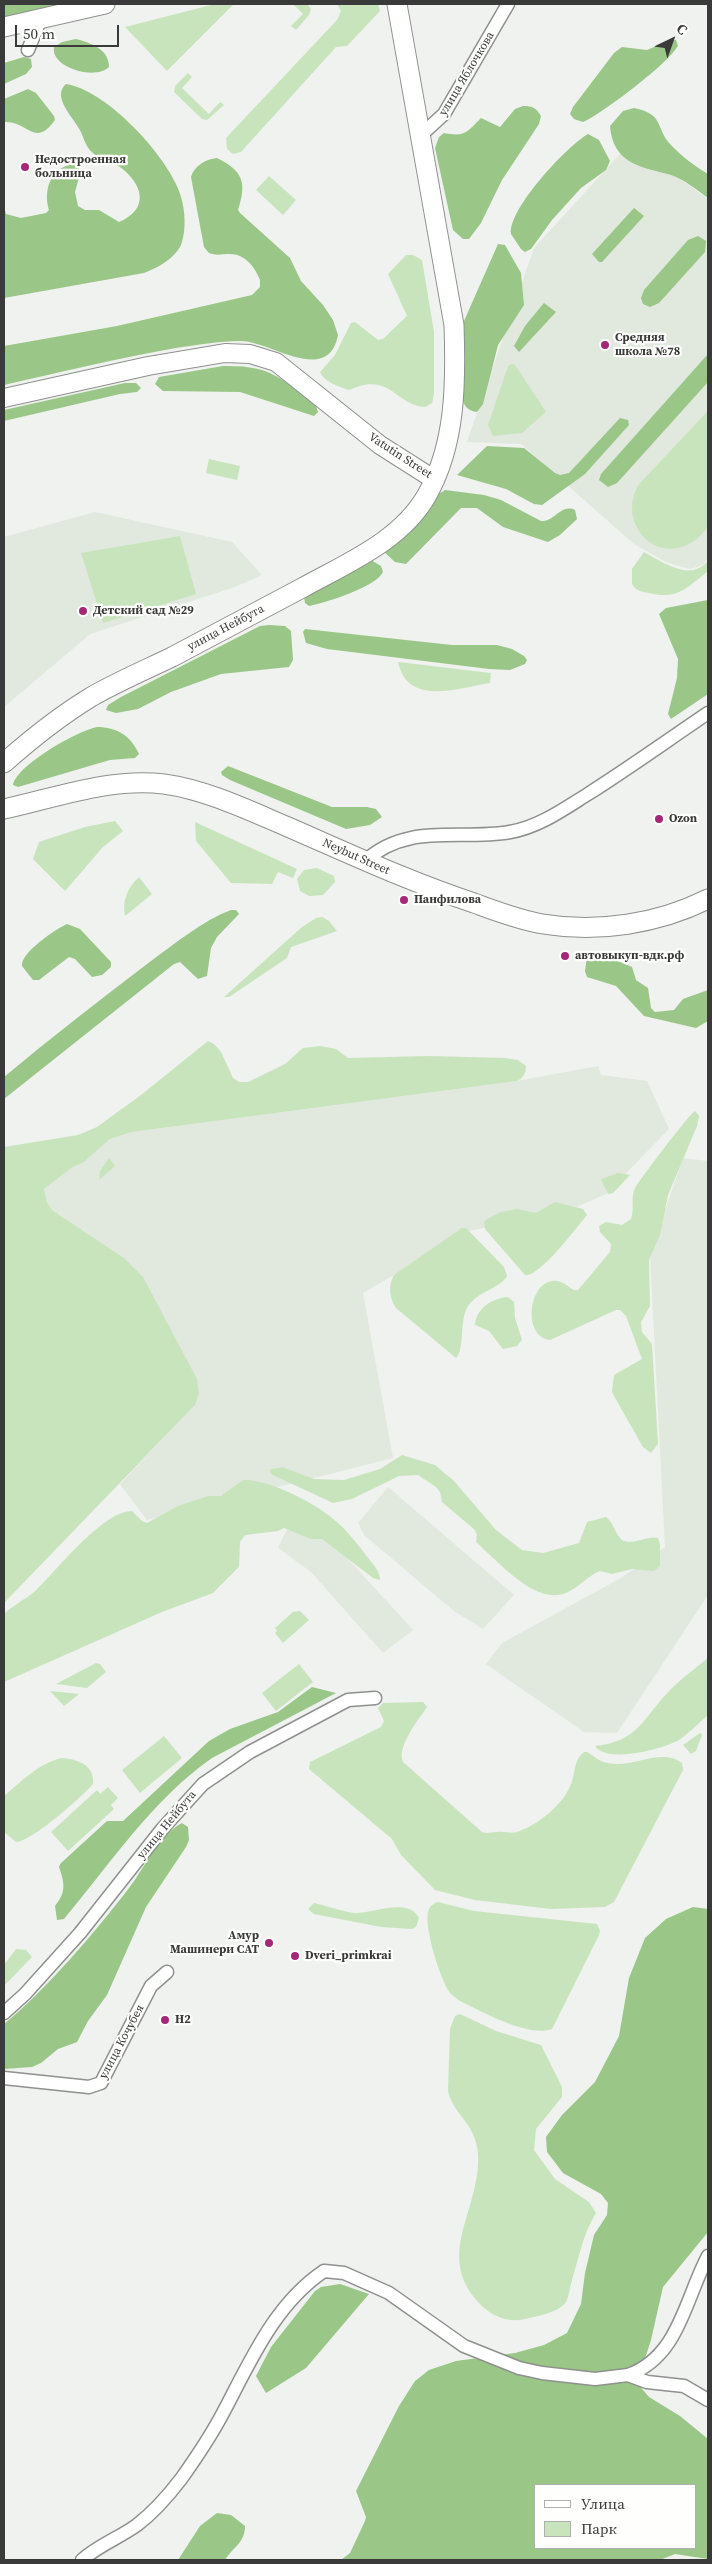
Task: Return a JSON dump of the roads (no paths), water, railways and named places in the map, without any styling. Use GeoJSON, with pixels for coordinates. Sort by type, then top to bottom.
{"type":"FeatureCollection","features":[{"type":"Feature","properties":{"kind":"main road"},"geometry":{"type":"LineString","coordinates":[[4,26],[105,4]]}},
{"type":"Feature","properties":{"kind":"main road","name":"Vatutin Street"},"geometry":{"type":"LineString","coordinates":[[397,4],[419,137],[454,326],[455,373],[450,432],[435,480]]}},
{"type":"Feature","properties":{"kind":"main road","name":"улица Нейбута"},"geometry":{"type":"LineString","coordinates":[[4,763],[31,739],[91,698],[371,550],[395,532],[416,511],[435,480]]}},
{"type":"Feature","properties":{"kind":"main road","name":"Neybut Street"},"geometry":{"type":"LineString","coordinates":[[4,809],[131,782],[165,784],[221,799],[443,893],[516,918],[543,924],[575,927],[623,925],[672,916],[708,899]]}},
{"type":"Feature","properties":{"kind":"street","name":"улица Яблочкова"},"geometry":{"type":"LineString","coordinates":[[419,137],[444,114],[508,4]]}},
{"type":"Feature","properties":{"kind":"street"},"geometry":{"type":"LineString","coordinates":[[28,50],[42,18]]}},
{"type":"Feature","properties":{"kind":"street","name":"Vatutin Street"},"geometry":{"type":"LineString","coordinates":[[4,398],[148,366],[225,353],[250,354],[276,362],[288,370],[380,445],[435,480]]}},
{"type":"Feature","properties":{"kind":"street"},"geometry":{"type":"LineString","coordinates":[[365,861],[381,848],[401,839],[510,832],[542,822],[610,780],[708,713]]}},
{"type":"Feature","properties":{"kind":"street","name":"улица Нейбута"},"geometry":{"type":"LineString","coordinates":[[4,2013],[25,1994],[80,1933],[169,1821],[203,1784],[250,1752],[348,1700],[375,1698]]}},
{"type":"Feature","properties":{"kind":"street","name":"улица Кочубея"},"geometry":{"type":"LineString","coordinates":[[4,2078],[90,2087],[101,2083],[151,1986],[167,1972]]}},
{"type":"Feature","properties":{"kind":"street"},"geometry":{"type":"LineString","coordinates":[[82,2560],[91,2552],[135,2526],[162,2503],[182,2478],[223,2414],[258,2345],[270,2327],[304,2285],[324,2271],[344,2273],[389,2293],[464,2346],[519,2368],[542,2374],[594,2379],[628,2375],[643,2369],[667,2347],[708,2256]]}},
{"type":"Feature","properties":{"kind":"street"},"geometry":{"type":"LineString","coordinates":[[628,2375],[647,2382],[684,2386],[708,2400]]}},
{"type":"Feature","properties":{"kind":"place","name":"Недостроенная больница"},"geometry":{"type":"Point","coordinates":[25,167]}},
{"type":"Feature","properties":{"kind":"place","name":"Средняя школа №78"},"geometry":{"type":"Point","coordinates":[605,345]}},
{"type":"Feature","properties":{"kind":"place","name":"Детский сад №29"},"geometry":{"type":"Point","coordinates":[83,611]}},
{"type":"Feature","properties":{"kind":"place","name":"Ozon"},"geometry":{"type":"Point","coordinates":[659,819]}},
{"type":"Feature","properties":{"kind":"place","name":"Панфилова"},"geometry":{"type":"Point","coordinates":[404,900]}},
{"type":"Feature","properties":{"kind":"place","name":"автовыкуп-вдк.рф"},"geometry":{"type":"Point","coordinates":[565,956]}},
{"type":"Feature","properties":{"kind":"place","name":"Амур Машинери CAT"},"geometry":{"type":"Point","coordinates":[269,1943]}},
{"type":"Feature","properties":{"kind":"place","name":"Dveri_primkrai"},"geometry":{"type":"Point","coordinates":[295,1956]}},
{"type":"Feature","properties":{"kind":"place","name":"H2"},"geometry":{"type":"Point","coordinates":[165,2020]}}]}
